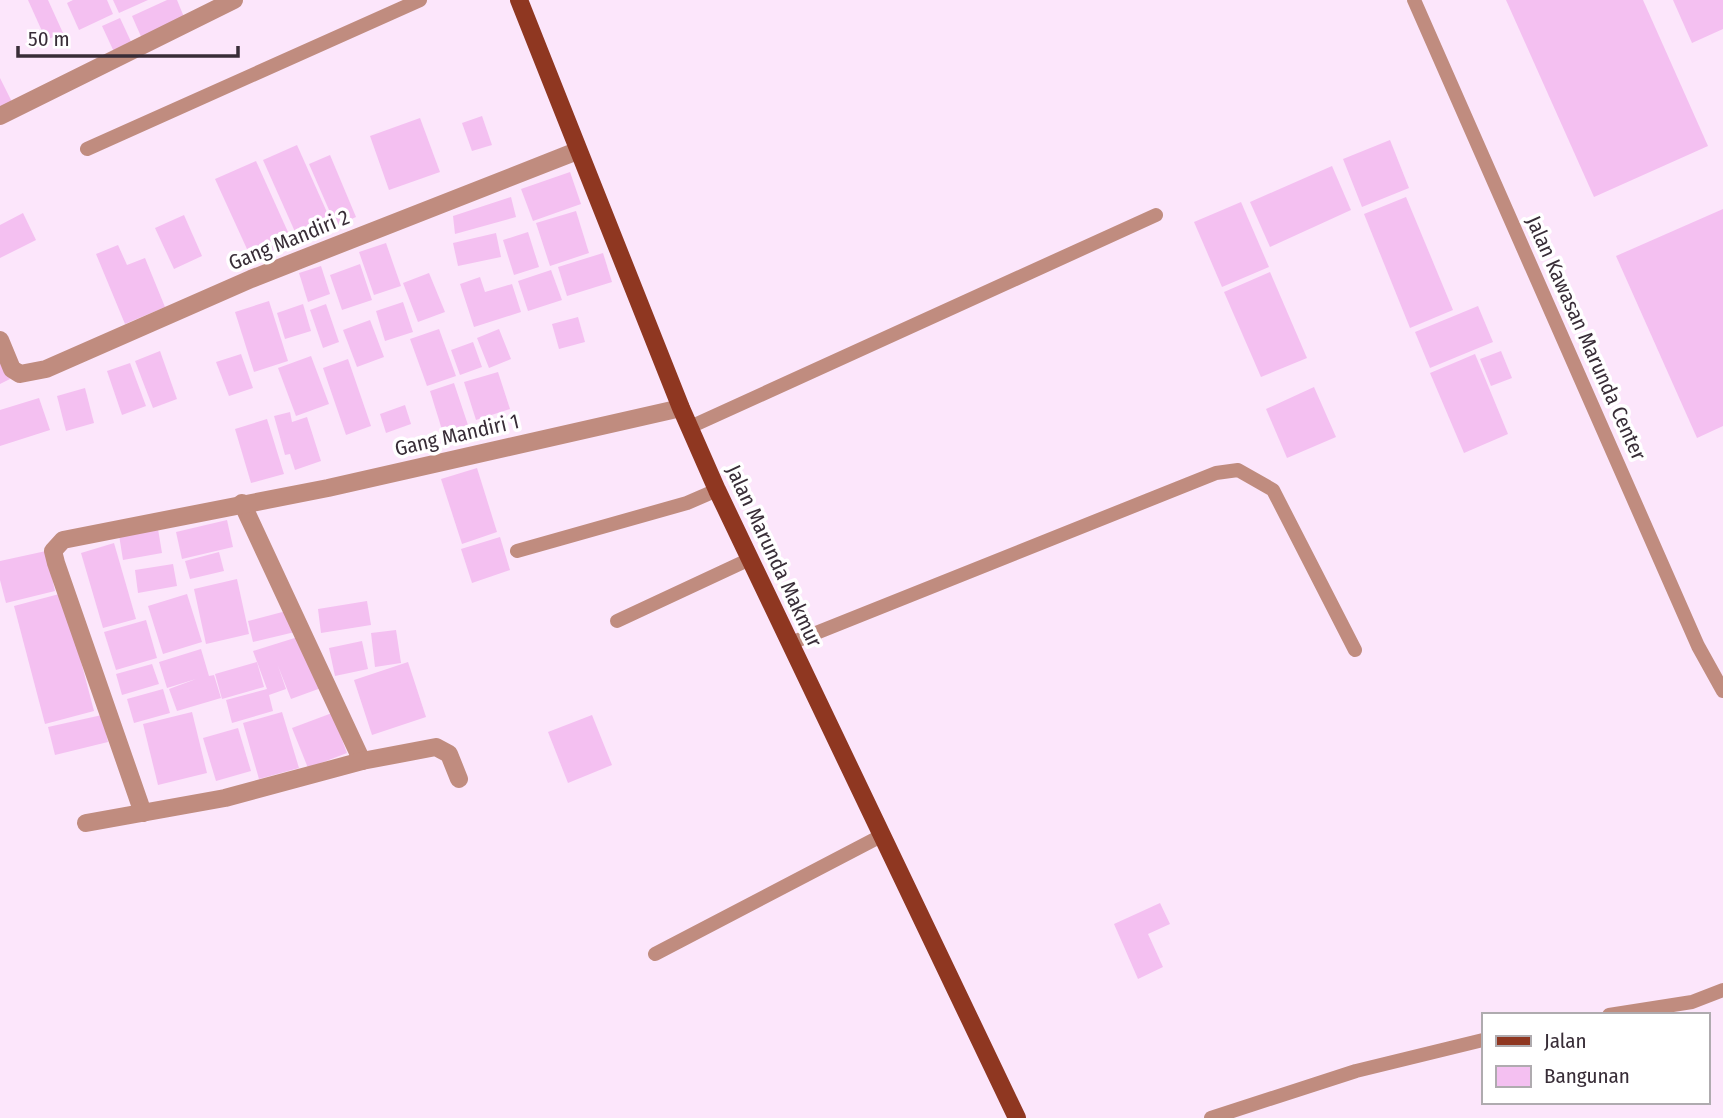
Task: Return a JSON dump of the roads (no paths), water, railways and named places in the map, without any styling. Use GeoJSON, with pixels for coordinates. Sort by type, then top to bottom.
{"type":"FeatureCollection","features":[{"type":"Feature","properties":{"kind":"main road","name":"Jalan Marunda Makmur"},"geometry":{"type":"LineString","coordinates":[[519,0],[681,408],[881,836],[1017,1118]]}},
{"type":"Feature","properties":{"kind":"street"},"geometry":{"type":"LineString","coordinates":[[0,116],[234,0]]}},
{"type":"Feature","properties":{"kind":"street","name":"Gang Mandiri 2"},"geometry":{"type":"LineString","coordinates":[[0,340],[12,369],[20,374],[46,369],[251,279],[577,151]]}},
{"type":"Feature","properties":{"kind":"street","name":"Gang Mandiri 1"},"geometry":{"type":"LineString","coordinates":[[143,813],[53,551],[64,540],[328,488],[681,408]]}},
{"type":"Feature","properties":{"kind":"street"},"geometry":{"type":"LineString","coordinates":[[242,503],[362,761]]}},
{"type":"Feature","properties":{"kind":"street"},"geometry":{"type":"LineString","coordinates":[[86,823],[225,798],[362,761],[441,748],[449,754],[459,779]]}},
{"type":"Feature","properties":{"kind":"lane"},"geometry":{"type":"LineString","coordinates":[[87,149],[420,0]]}},
{"type":"Feature","properties":{"kind":"lane","name":"Jalan Kawasan Marunda Center"},"geometry":{"type":"LineString","coordinates":[[1414,0],[1698,646],[1723,691]]}},
{"type":"Feature","properties":{"kind":"lane"},"geometry":{"type":"LineString","coordinates":[[690,427],[1156,215]]}},
{"type":"Feature","properties":{"kind":"lane"},"geometry":{"type":"LineString","coordinates":[[791,643],[1216,473],[1238,470],[1273,490],[1355,650]]}},
{"type":"Feature","properties":{"kind":"lane"},"geometry":{"type":"LineString","coordinates":[[517,551],[687,503],[718,490]]}},
{"type":"Feature","properties":{"kind":"lane"},"geometry":{"type":"LineString","coordinates":[[617,621],[750,559]]}},
{"type":"Feature","properties":{"kind":"lane"},"geometry":{"type":"LineString","coordinates":[[655,954],[881,836]]}},
{"type":"Feature","properties":{"kind":"lane"},"geometry":{"type":"LineString","coordinates":[[1622,1013],[1692,1002],[1723,990]]}},
{"type":"Feature","properties":{"kind":"lane"},"geometry":{"type":"LineString","coordinates":[[1211,1118],[1356,1071],[1482,1041]]}}]}
